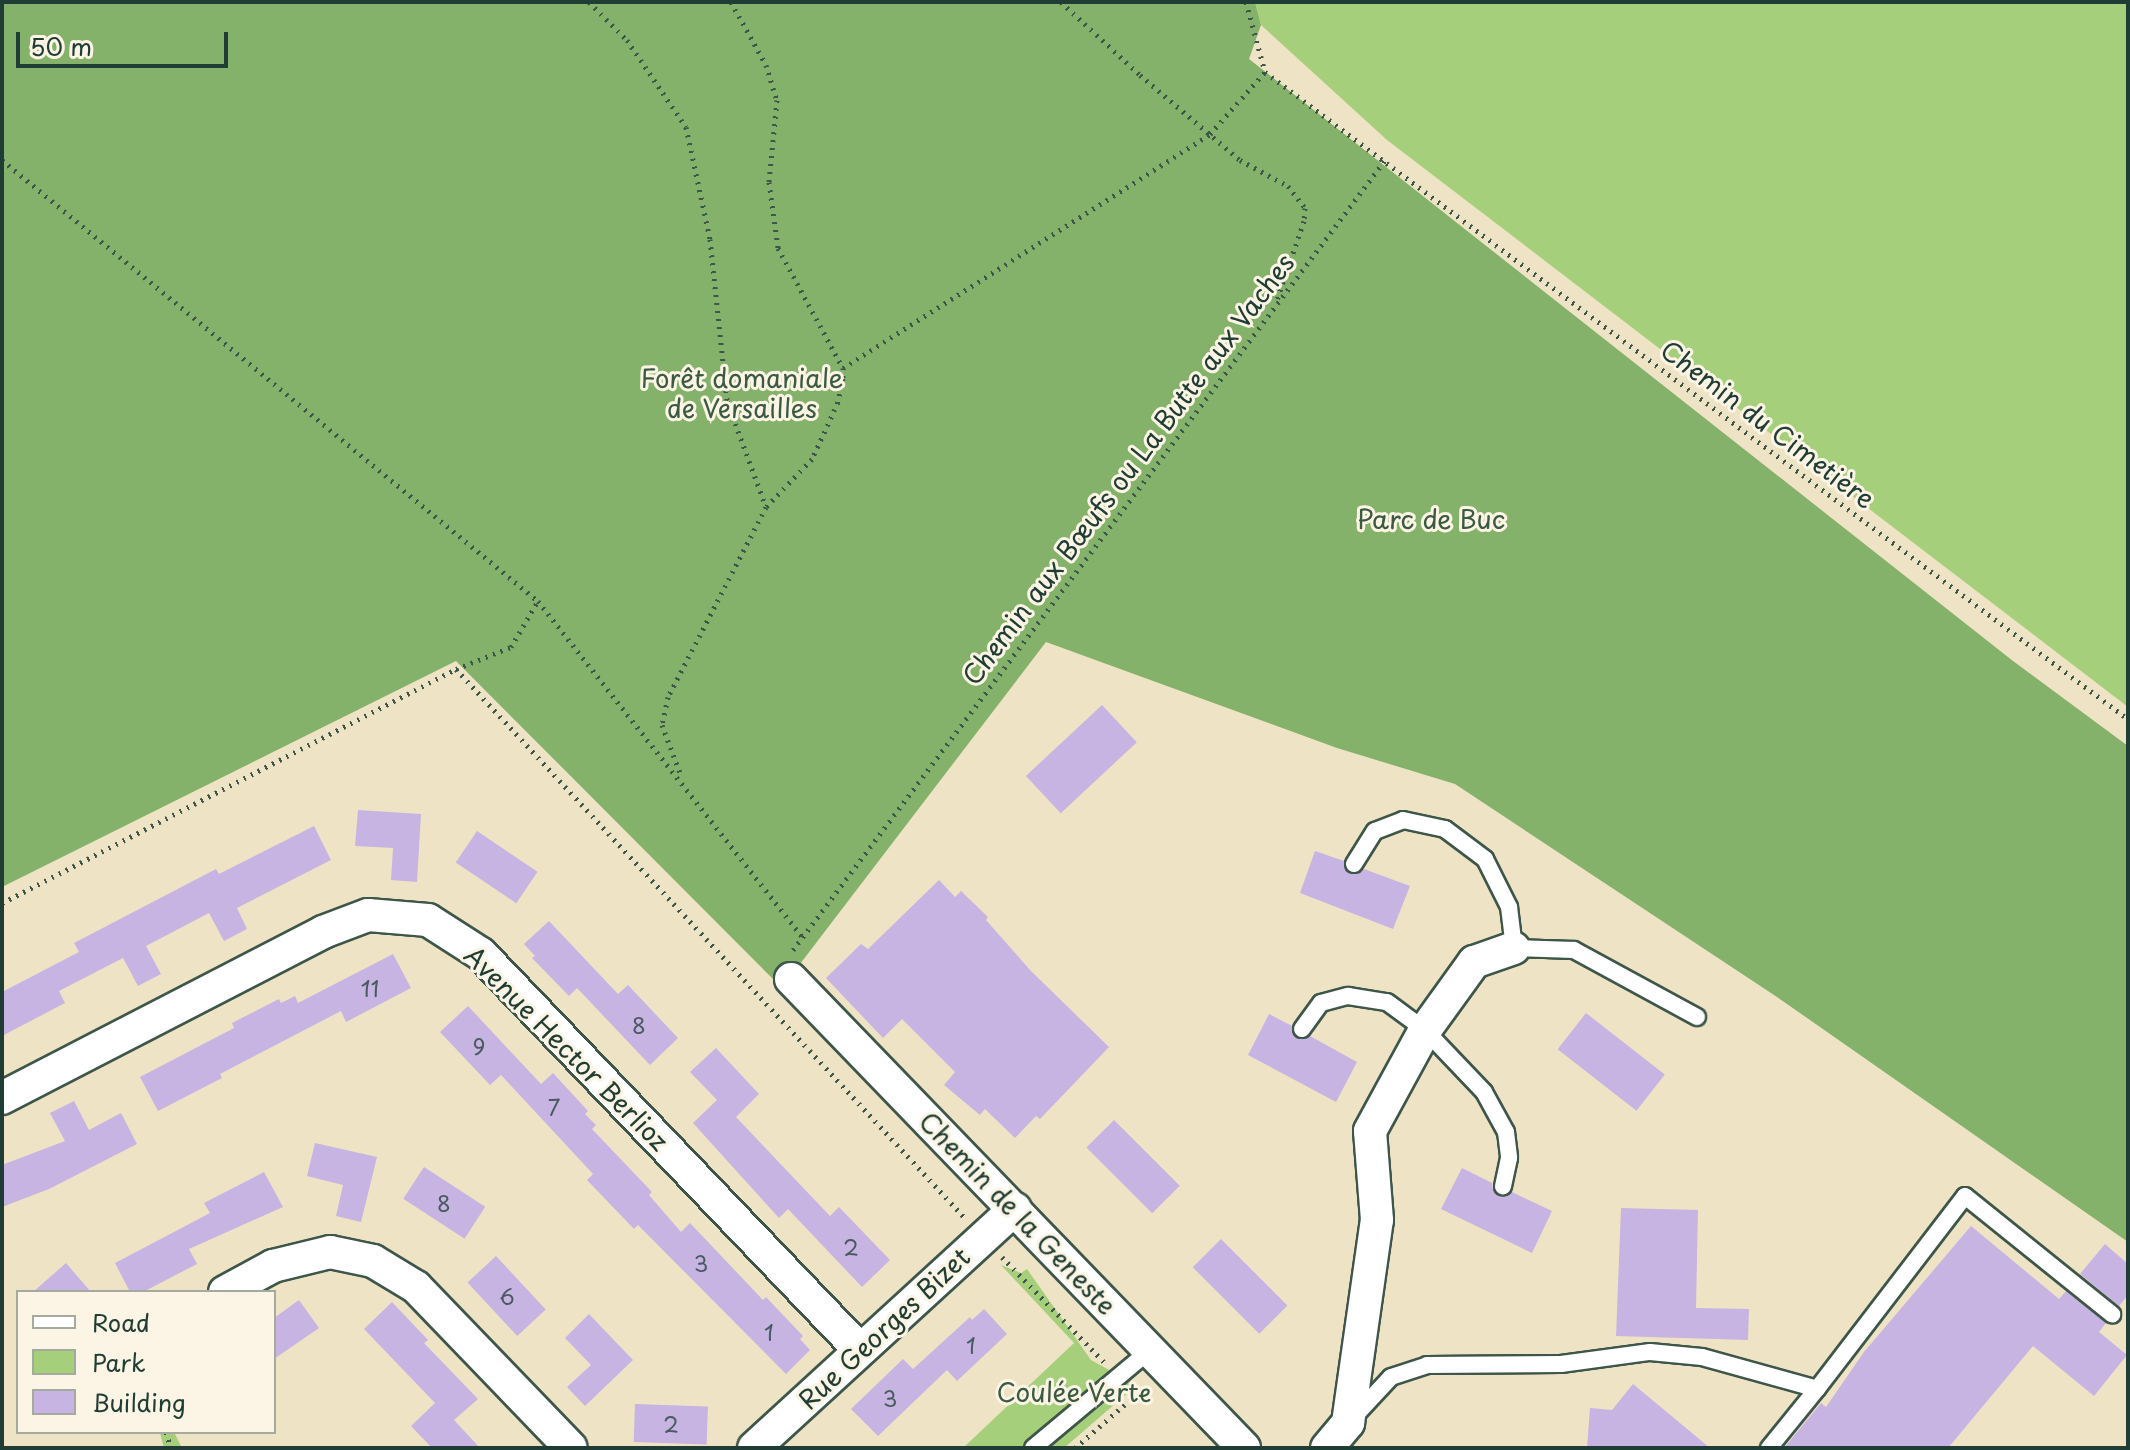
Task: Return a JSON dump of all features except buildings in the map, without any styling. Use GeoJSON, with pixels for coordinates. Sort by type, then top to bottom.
{"type":"FeatureCollection","features":[{"type":"Feature","properties":{"kind":"street","name":"Avenue Hector Berlioz"},"geometry":{"type":"LineString","coordinates":[[2,1098],[323,932],[368,915],[428,920],[481,954],[859,1349]]}},
{"type":"Feature","properties":{"kind":"street"},"geometry":{"type":"LineString","coordinates":[[1327,1448],[1348,1423],[1377,1220],[1370,1131],[1425,1030],[1474,962],[1514,948]]}},
{"type":"Feature","properties":{"kind":"street","name":"Chemin de la Geneste"},"geometry":{"type":"LineString","coordinates":[[791,979],[1244,1448]]}},
{"type":"Feature","properties":{"kind":"street","name":"Rue Georges Bizet"},"geometry":{"type":"LineString","coordinates":[[754,1448],[1015,1209]]}},
{"type":"Feature","properties":{"kind":"street"},"geometry":{"type":"LineString","coordinates":[[230,1290],[273,1266],[330,1252],[373,1261],[416,1287],[571,1448]]}},
{"type":"Feature","properties":{"kind":"lane"},"geometry":{"type":"LineString","coordinates":[[1354,864],[1375,831],[1403,820],[1445,829],[1485,859],[1509,907],[1514,948],[1574,950],[1697,1017]]}},
{"type":"Feature","properties":{"kind":"lane"},"geometry":{"type":"LineString","coordinates":[[1302,1029],[1321,1003],[1348,996],[1387,1002],[1425,1030],[1484,1092],[1506,1132],[1509,1158],[1503,1186]]}},
{"type":"Feature","properties":{"kind":"lane"},"geometry":{"type":"LineString","coordinates":[[1769,1448],[1965,1196],[2112,1314]]}},
{"type":"Feature","properties":{"kind":"lane"},"geometry":{"type":"LineString","coordinates":[[1348,1423],[1391,1377],[1427,1365],[1561,1364],[1650,1352],[1702,1357],[1817,1389]]}},
{"type":"Feature","properties":{"kind":"lane"},"geometry":{"type":"LineString","coordinates":[[1033,1448],[1119,1378],[1159,1359]]}},
{"type":"Feature","properties":{"kind":"path"},"geometry":{"type":"LineString","coordinates":[[589,2],[627,40],[686,127],[710,239],[727,401],[766,507]]}},
{"type":"Feature","properties":{"kind":"path"},"geometry":{"type":"LineString","coordinates":[[689,789],[672,760],[662,725],[668,697],[766,507],[812,459],[838,402],[843,368],[778,248],[769,182],[777,100],[766,65],[731,2]]}},
{"type":"Feature","properties":{"kind":"path"},"geometry":{"type":"LineString","coordinates":[[1061,2],[1240,160],[1288,186],[1305,208],[1304,221],[1275,305]]}},
{"type":"Feature","properties":{"kind":"path"},"geometry":{"type":"LineString","coordinates":[[1246,2],[1265,72],[1385,160]]}},
{"type":"Feature","properties":{"kind":"path"},"geometry":{"type":"LineString","coordinates":[[843,368],[1210,134],[1265,72]]}},
{"type":"Feature","properties":{"kind":"path"},"geometry":{"type":"LineString","coordinates":[[2,160],[538,601],[689,789],[802,937]]}},
{"type":"Feature","properties":{"kind":"path","name":"Chemin aux Bœufs ou La Butte aux Vaches"},"geometry":{"type":"LineString","coordinates":[[791,979],[781,967],[802,937],[1385,160]]}},
{"type":"Feature","properties":{"kind":"path","name":"Chemin du Cimetière"},"geometry":{"type":"LineString","coordinates":[[1385,160],[2128,719]]}},
{"type":"Feature","properties":{"kind":"path"},"geometry":{"type":"LineString","coordinates":[[2,903],[456,669],[511,647],[538,601]]}},
{"type":"Feature","properties":{"kind":"path"},"geometry":{"type":"LineString","coordinates":[[456,669],[983,1237],[1119,1378]]}},
{"type":"Feature","properties":{"kind":"path"},"geometry":{"type":"LineString","coordinates":[[1075,1448],[1159,1359]]}},
{"type":"Feature","properties":{"kind":"green space","name":"Forêt domaniale de Versailles"},"geometry":{"type":"Polygon","coordinates":[[[2,2],[1255,2],[1261,25],[1249,59],[2013,661],[2128,746],[2128,1242],[1777,997],[1455,784],[1337,748],[1046,642],[800,964],[775,981],[456,661],[2,887],[2,2]]]}},
{"type":"Feature","properties":{"kind":"green space"},"geometry":{"type":"Polygon","coordinates":[[[1255,2],[2128,2],[2128,707],[1387,140],[1261,25],[1255,2]]]}},
{"type":"Feature","properties":{"kind":"green space","name":"Coulée Verte"},"geometry":{"type":"Polygon","coordinates":[[[1001,1265],[1021,1273],[1027,1269],[1091,1360],[1137,1385],[1064,1448],[963,1448],[1074,1343],[1001,1265]]]}},
{"type":"Feature","properties":{"kind":"green space"},"geometry":{"type":"Polygon","coordinates":[[[160,1434],[175,1434],[182,1448],[164,1448],[160,1434]]]}},
{"type":"Feature","properties":{"kind":"park label","name":"Parc de Buc"},"geometry":{"type":"Point","coordinates":[1431,519]}}]}
